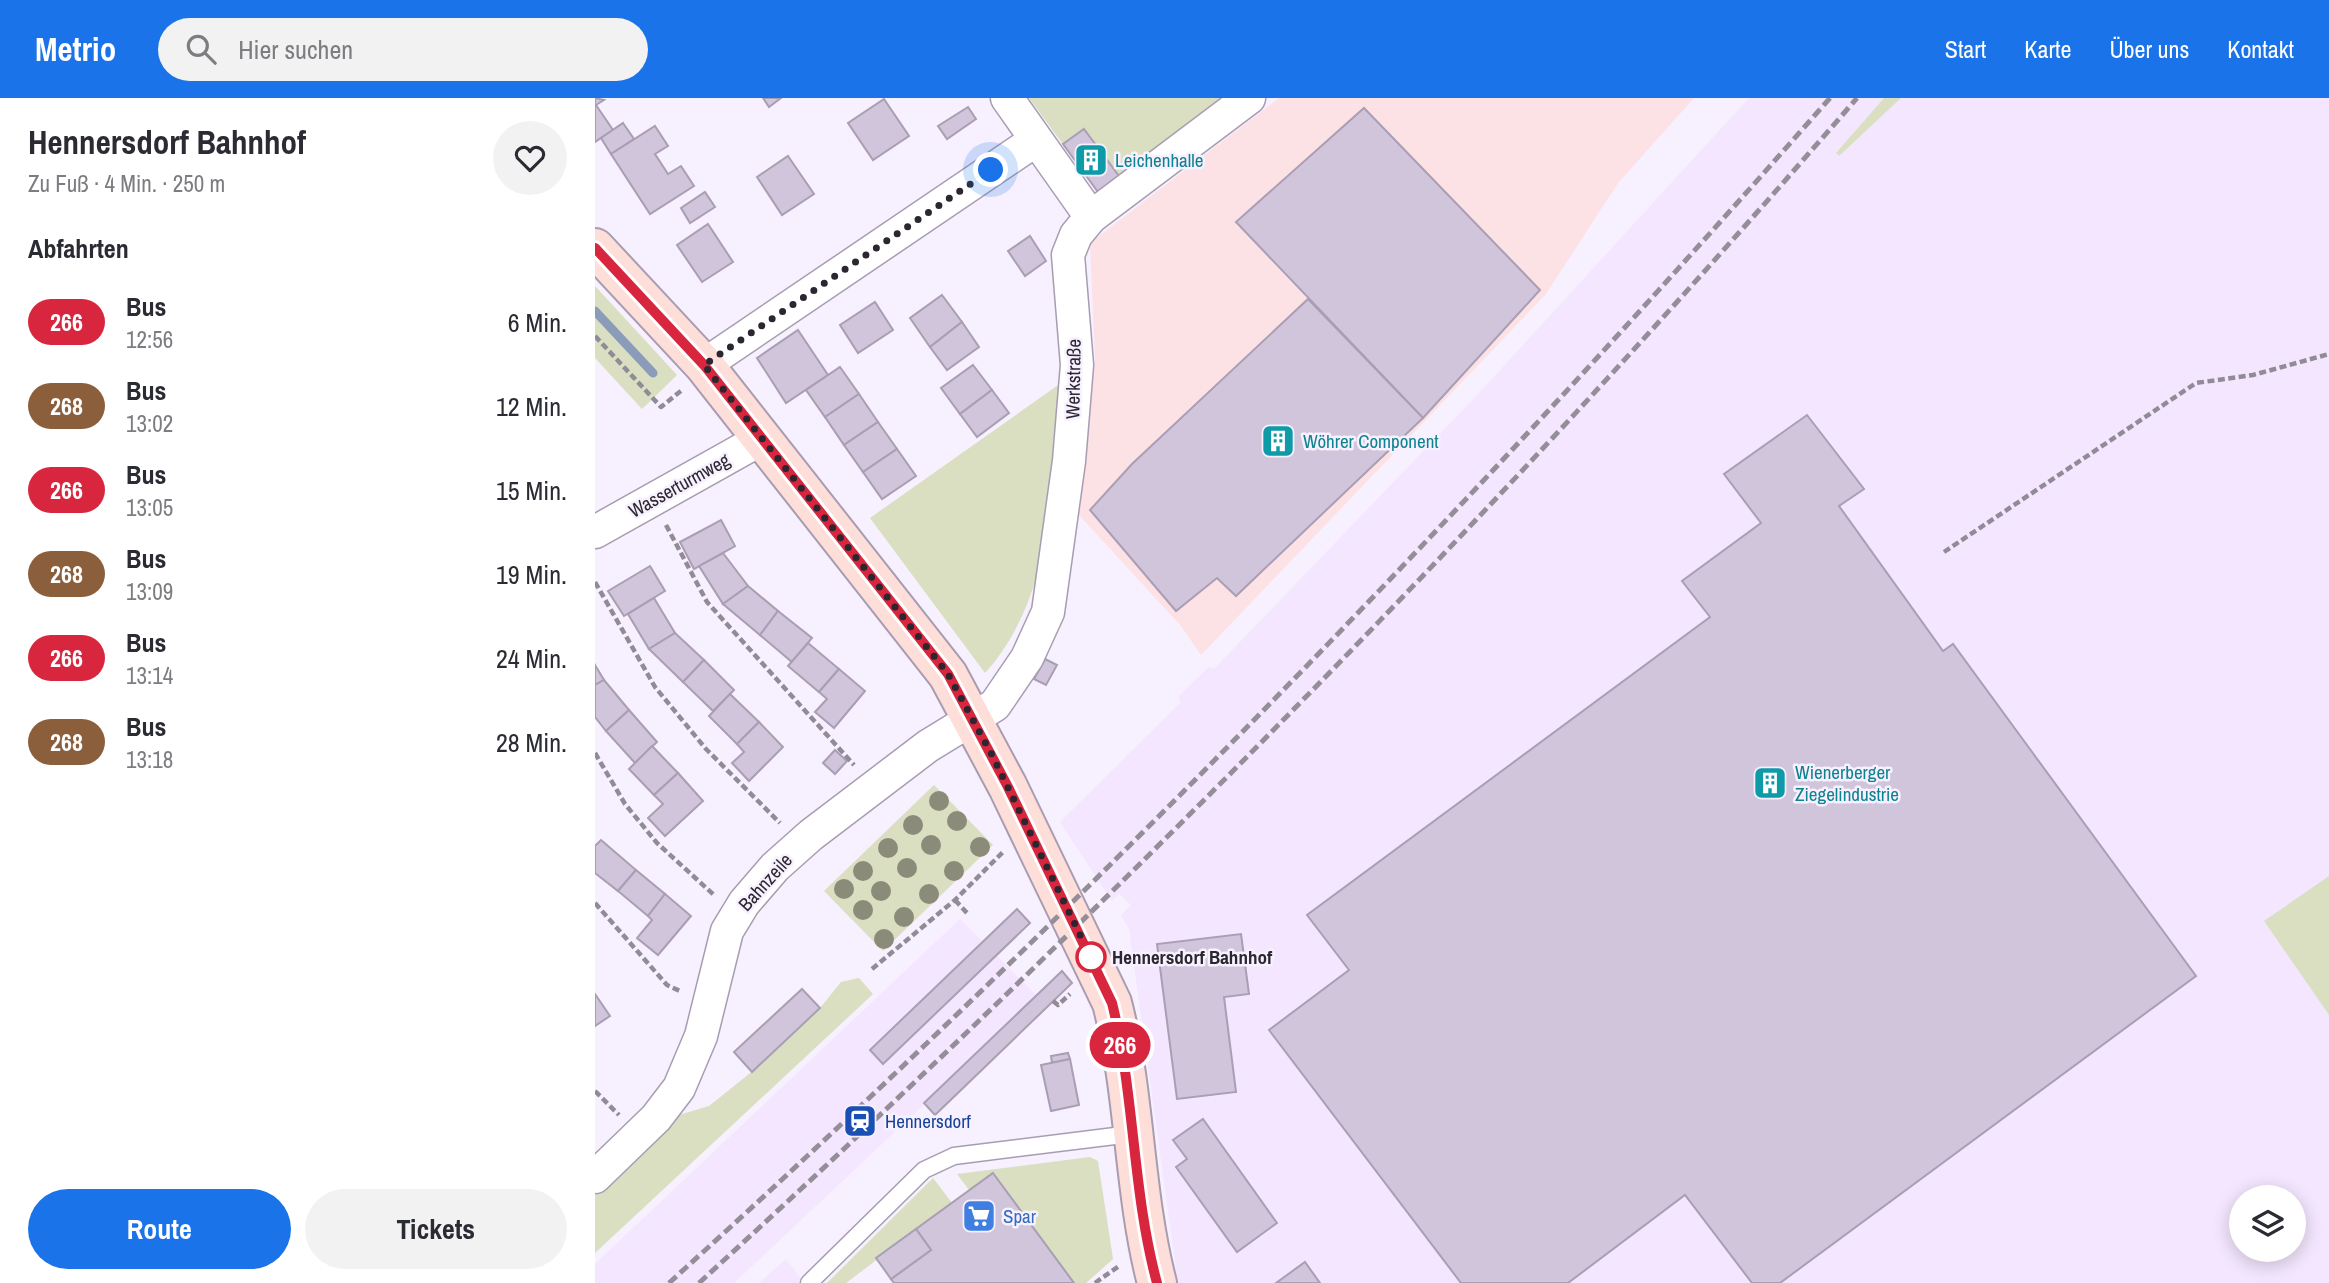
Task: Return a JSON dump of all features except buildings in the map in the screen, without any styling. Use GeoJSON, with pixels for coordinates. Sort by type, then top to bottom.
{"type":"FeatureCollection","features":[{"type":"Feature","properties":{"kind":"street"},"geometry":{"type":"LineString","coordinates":[[1007,98],[1091,217]]}},
{"type":"Feature","properties":{"kind":"street","name":"Werkstraße"},"geometry":{"type":"LineString","coordinates":[[974,719],[995,705],[1013,680],[1048,612],[1069,461],[1077,365],[1068,255],[1076,235],[1091,217],[1249,98]]}},
{"type":"Feature","properties":{"kind":"street"},"geometry":{"type":"LineString","coordinates":[[697,374],[1036,140]]}},
{"type":"Feature","properties":{"kind":"street"},"geometry":{"type":"LineString","coordinates":[[595,248],[697,374],[763,439],[932,653],[974,719],[1112,1003],[1121,1049],[1145,1231],[1157,1283]]}},
{"type":"Feature","properties":{"kind":"street","name":"Wasserturmweg"},"geometry":{"type":"LineString","coordinates":[[595,531],[763,439]]}},
{"type":"Feature","properties":{"kind":"street","name":"Bahnzeile"},"geometry":{"type":"LineString","coordinates":[[595,1177],[669,1103],[697,1049],[722,946],[735,915],[775,867],[800,844],[928,746],[974,719]]}},
{"type":"Feature","properties":{"kind":"lane"},"geometry":{"type":"LineString","coordinates":[[809,1283],[924,1170],[938,1161],[967,1154],[1131,1135]]}},
{"type":"Feature","properties":{"kind":"path"},"geometry":{"type":"LineString","coordinates":[[595,336],[661,407],[697,374]]}},
{"type":"Feature","properties":{"kind":"path"},"geometry":{"type":"LineString","coordinates":[[1944,552],[2196,383],[2253,375],[2329,354]]}},
{"type":"Feature","properties":{"kind":"path"},"geometry":{"type":"LineString","coordinates":[[653,500],[707,602],[758,662],[873,786]]}},
{"type":"Feature","properties":{"kind":"path"},"geometry":{"type":"LineString","coordinates":[[595,582],[655,687],[706,749],[800,844]]}},
{"type":"Feature","properties":{"kind":"path"},"geometry":{"type":"LineString","coordinates":[[595,753],[625,804],[657,843],[735,915]]}},
{"type":"Feature","properties":{"kind":"path"},"geometry":{"type":"LineString","coordinates":[[872,969],[955,900],[1029,830]]}},
{"type":"Feature","properties":{"kind":"path"},"geometry":{"type":"LineString","coordinates":[[955,900],[967,913]]}},
{"type":"Feature","properties":{"kind":"path"},"geometry":{"type":"LineString","coordinates":[[595,903],[667,985],[709,1003]]}},
{"type":"Feature","properties":{"kind":"shaded area"},"geometry":{"type":"Polygon","coordinates":[[[1279,98],[1694,98],[1618,183],[1546,294],[1201,655],[1181,626],[1078,514],[1095,359],[1090,243],[1279,98]]]}},
{"type":"Feature","properties":{"kind":"shaded area","name":"Wienerberger Ziegelindustrie"},"geometry":{"type":"Polygon","coordinates":[[[1749,98],[1884,98],[1836,153],[1839,156],[1901,98],[2329,98],[2329,876],[2265,922],[2329,1015],[2329,1283],[1178,1283],[1129,929],[1121,915],[1131,905],[1119,894],[1112,901],[1060,822],[1181,702],[1178,697],[1209,667],[1214,669],[1480,392],[1749,98]]]}},
{"type":"Feature","properties":{"kind":"shaded area"},"geometry":{"type":"Polygon","coordinates":[[[960,919],[1038,997],[734,1283],[595,1283],[595,1264],[960,919]]]}},
{"type":"Feature","properties":{"kind":"shaded area"},"geometry":{"type":"Polygon","coordinates":[[[786,1259],[804,1283],[759,1283],[786,1259]]]}},
{"type":"Feature","properties":{"kind":"green space"},"geometry":{"type":"Polygon","coordinates":[[[1029,98],[1225,98],[1098,192],[1029,98]]]}},
{"type":"Feature","properties":{"kind":"green space"},"geometry":{"type":"Polygon","coordinates":[[[1884,98],[1901,98],[1839,156],[1836,153],[1884,98]]]}},
{"type":"Feature","properties":{"kind":"green space"},"geometry":{"type":"Polygon","coordinates":[[[595,286],[677,375],[642,409],[595,358],[595,286]]]}},
{"type":"Feature","properties":{"kind":"green space"},"geometry":{"type":"Polygon","coordinates":[[[1061,383],[1054,497],[1037,575],[1024,611],[1007,644],[985,673],[870,518],[1061,383]]]}},
{"type":"Feature","properties":{"kind":"green space"},"geometry":{"type":"Polygon","coordinates":[[[934,785],[993,845],[883,951],[824,891],[934,785]]]}},
{"type":"Feature","properties":{"kind":"green space"},"geometry":{"type":"Polygon","coordinates":[[[2329,876],[2329,1015],[2264,921],[2329,876]]]}},
{"type":"Feature","properties":{"kind":"green space"},"geometry":{"type":"Polygon","coordinates":[[[859,978],[873,994],[595,1253],[595,1195],[679,1115],[709,1106],[759,1066],[820,1008],[841,982],[859,978]]]}},
{"type":"Feature","properties":{"kind":"green space"},"geometry":{"type":"Polygon","coordinates":[[[1090,1157],[1098,1161],[1113,1259],[1086,1283],[1074,1283],[994,1173],[969,1190],[957,1174],[1090,1157]]]}},
{"type":"Feature","properties":{"kind":"green space"},"geometry":{"type":"Polygon","coordinates":[[[933,1178],[952,1203],[846,1283],[827,1283],[933,1178]]]}},
{"type":"Feature","properties":{"kind":"waterway"},"geometry":{"type":"LineString","coordinates":[[595,311],[653,373]]}},
{"type":"Feature","properties":{"kind":"railway"},"geometry":{"type":"LineString","coordinates":[[669,1283],[822,1143],[972,1000],[1266,707],[1552,406],[1830,98]]}},
{"type":"Feature","properties":{"kind":"railway"},"geometry":{"type":"LineString","coordinates":[[699,1283],[1001,1000],[1295,708],[1581,407],[1857,98]]}},
{"type":"Feature","properties":{"kind":"bus line","name":"266"},"geometry":{"type":"LineString","coordinates":[[595,248],[704,365],[932,653],[948,674],[974,719],[1112,1003],[1121,1049],[1145,1231],[1157,1283]]}},
{"type":"Feature","properties":{"kind":"place","name":"Leichenhalle"},"geometry":{"type":"Point","coordinates":[1091,160]}},
{"type":"Feature","properties":{"kind":"place","name":"Wöhrer Component"},"geometry":{"type":"Point","coordinates":[1278,441]}},
{"type":"Feature","properties":{"kind":"place","name":"Wienerberger Ziegelindustrie"},"geometry":{"type":"Point","coordinates":[1770,783]}},
{"type":"Feature","properties":{"kind":"place","name":"Hennersdorf Bahnhof"},"geometry":{"type":"Point","coordinates":[1091,957]}},
{"type":"Feature","properties":{"kind":"place","name":"Hennersdorf"},"geometry":{"type":"Point","coordinates":[860,1121]}},
{"type":"Feature","properties":{"kind":"place","name":"Spar"},"geometry":{"type":"Point","coordinates":[979,1216]}},
{"type":"Feature","properties":{"kind":"route"},"geometry":{"type":"LineString","coordinates":[[991,170],[704,365],[948,674],[991,753],[1091,957]]}}]}
